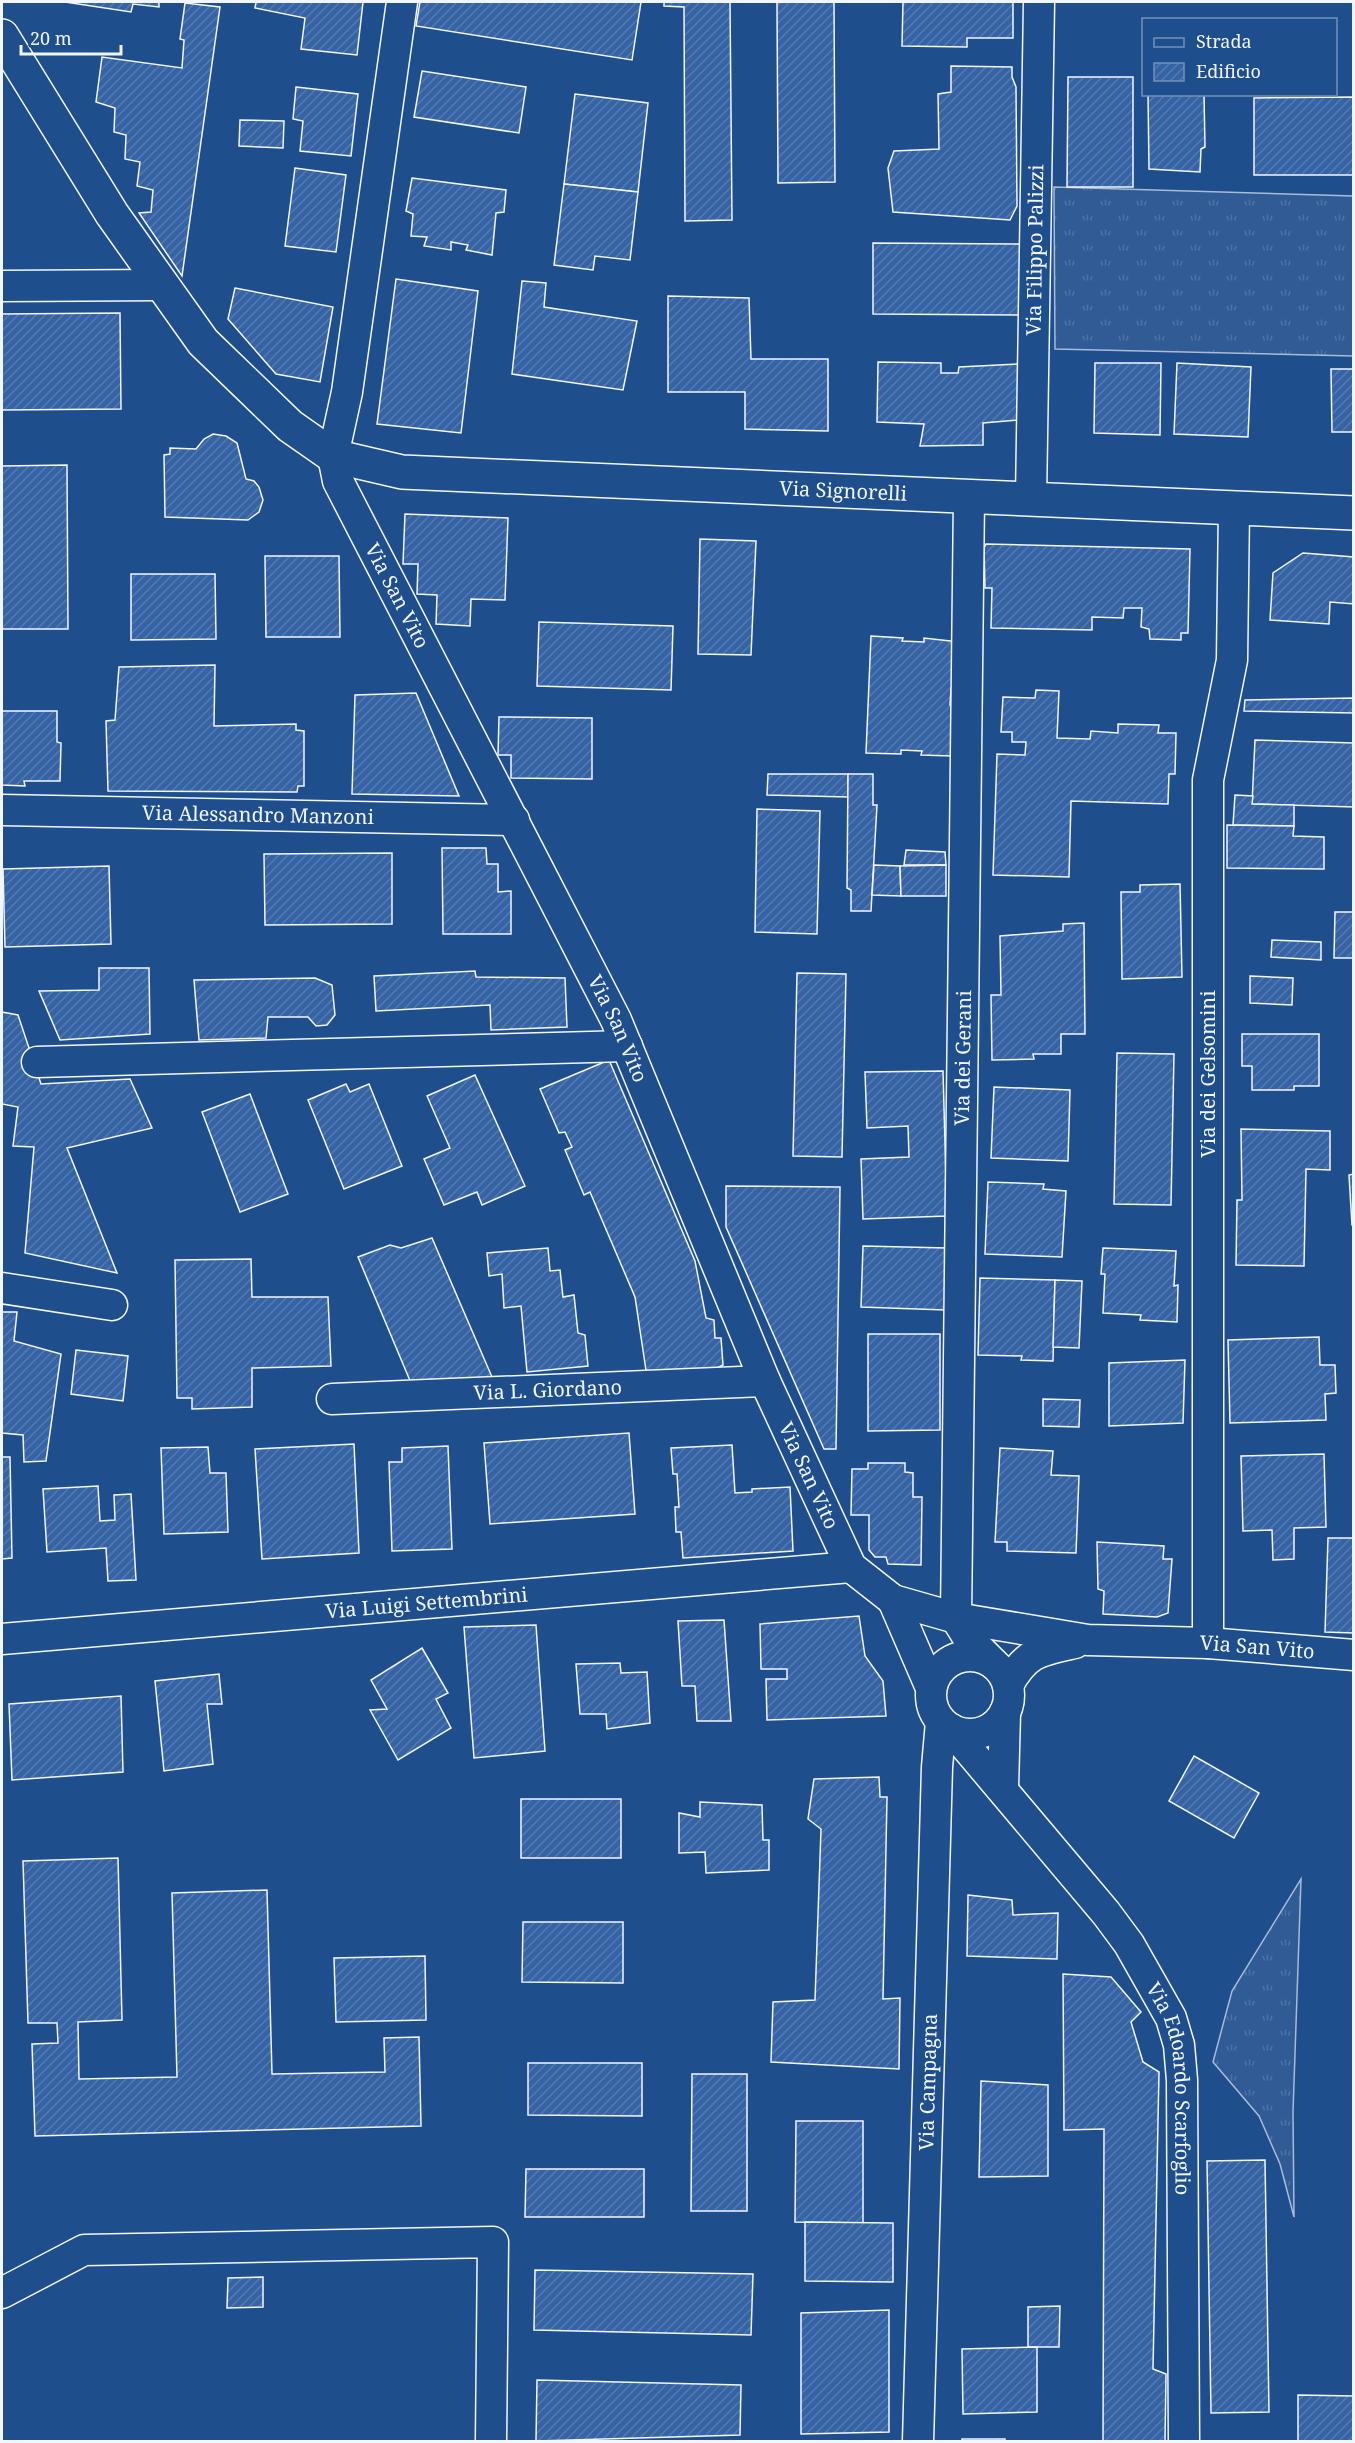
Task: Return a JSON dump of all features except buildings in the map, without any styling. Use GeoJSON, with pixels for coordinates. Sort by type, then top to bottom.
{"type":"FeatureCollection","features":[{"type":"Feature","properties":{"kind":"street"},"geometry":{"type":"LineString","coordinates":[[2,36],[112,214],[203,342],[290,426],[333,456],[347,392],[402,2]]}},
{"type":"Feature","properties":{"kind":"street","name":"Via Filippo Palizzi"},"geometry":{"type":"LineString","coordinates":[[1030,500],[1039,2]]}},
{"type":"Feature","properties":{"kind":"street"},"geometry":{"type":"LineString","coordinates":[[2,286],[162,285]]}},
{"type":"Feature","properties":{"kind":"street","name":"Via Signorelli"},"geometry":{"type":"LineString","coordinates":[[333,456],[402,472],[1353,513]]}},
{"type":"Feature","properties":{"kind":"street","name":"Via San Vito"},"geometry":{"type":"LineString","coordinates":[[333,456],[338,481],[514,820],[627,1046],[765,1381],[851,1567],[893,1600],[956,1618],[1007,1627],[1088,1640],[1208,1643],[1353,1655]]}},
{"type":"Feature","properties":{"kind":"street","name":"Via dei Gerani"},"geometry":{"type":"LineString","coordinates":[[956,1618],[969,497]]}},
{"type":"Feature","properties":{"kind":"street","name":"Via dei Gelsomini"},"geometry":{"type":"LineString","coordinates":[[1208,1643],[1208,780],[1232,660],[1234,508]]}},
{"type":"Feature","properties":{"kind":"street","name":"Via Alessandro Manzoni"},"geometry":{"type":"LineString","coordinates":[[2,810],[514,820]]}},
{"type":"Feature","properties":{"kind":"street"},"geometry":{"type":"LineString","coordinates":[[37,1062],[627,1046]]}},
{"type":"Feature","properties":{"kind":"street"},"geometry":{"type":"LineString","coordinates":[[2,1288],[112,1305]]}},
{"type":"Feature","properties":{"kind":"street","name":"Via L. Giordano"},"geometry":{"type":"LineString","coordinates":[[332,1399],[765,1381]]}},
{"type":"Feature","properties":{"kind":"street","name":"Via Luigi Settembrini"},"geometry":{"type":"LineString","coordinates":[[2,1639],[851,1567]]}},
{"type":"Feature","properties":{"kind":"street","name":"Via San Vito"},"geometry":{"type":"LineString","coordinates":[[893,1600],[931,1688],[934,1712],[946,1725]]}},
{"type":"Feature","properties":{"kind":"street"},"geometry":{"type":"LineString","coordinates":[[946,1725],[962,1734],[975,1734],[997,1723],[987,1673],[956,1618]]}},
{"type":"Feature","properties":{"kind":"street"},"geometry":{"type":"LineString","coordinates":[[1003,1788],[987,1673],[1007,1627]]}},
{"type":"Feature","properties":{"kind":"street","name":"Via San Vito"},"geometry":{"type":"LineString","coordinates":[[987,1673],[1018,1666],[1037,1652],[1088,1640]]}},
{"type":"Feature","properties":{"kind":"street"},"geometry":{"type":"LineString","coordinates":[[931,1688],[935,1676],[942,1667],[987,1673]]}},
{"type":"Feature","properties":{"kind":"street","name":"Via Edoardo Scarfoglio"},"geometry":{"type":"LineString","coordinates":[[946,1725],[1003,1788],[1129,1944],[1171,2018],[1179,2045],[1182,2080],[1184,2442]]}},
{"type":"Feature","properties":{"kind":"street","name":"Via Campagna"},"geometry":{"type":"LineString","coordinates":[[918,2442],[936,1779],[946,1725]]}},
{"type":"Feature","properties":{"kind":"street"},"geometry":{"type":"LineString","coordinates":[[2,2293],[84,2250],[493,2242],[491,2442]]}},
{"type":"Feature","properties":{"kind":"green space"},"geometry":{"type":"Polygon","coordinates":[[[1054,187],[1353,196],[1353,356],[1055,349],[1054,187]]]}},
{"type":"Feature","properties":{"kind":"green space"},"geometry":{"type":"Polygon","coordinates":[[[1301,1879],[1293,2112],[1294,2217],[1280,2164],[1259,2116],[1213,2062],[1232,1991],[1301,1879]]]}}]}
